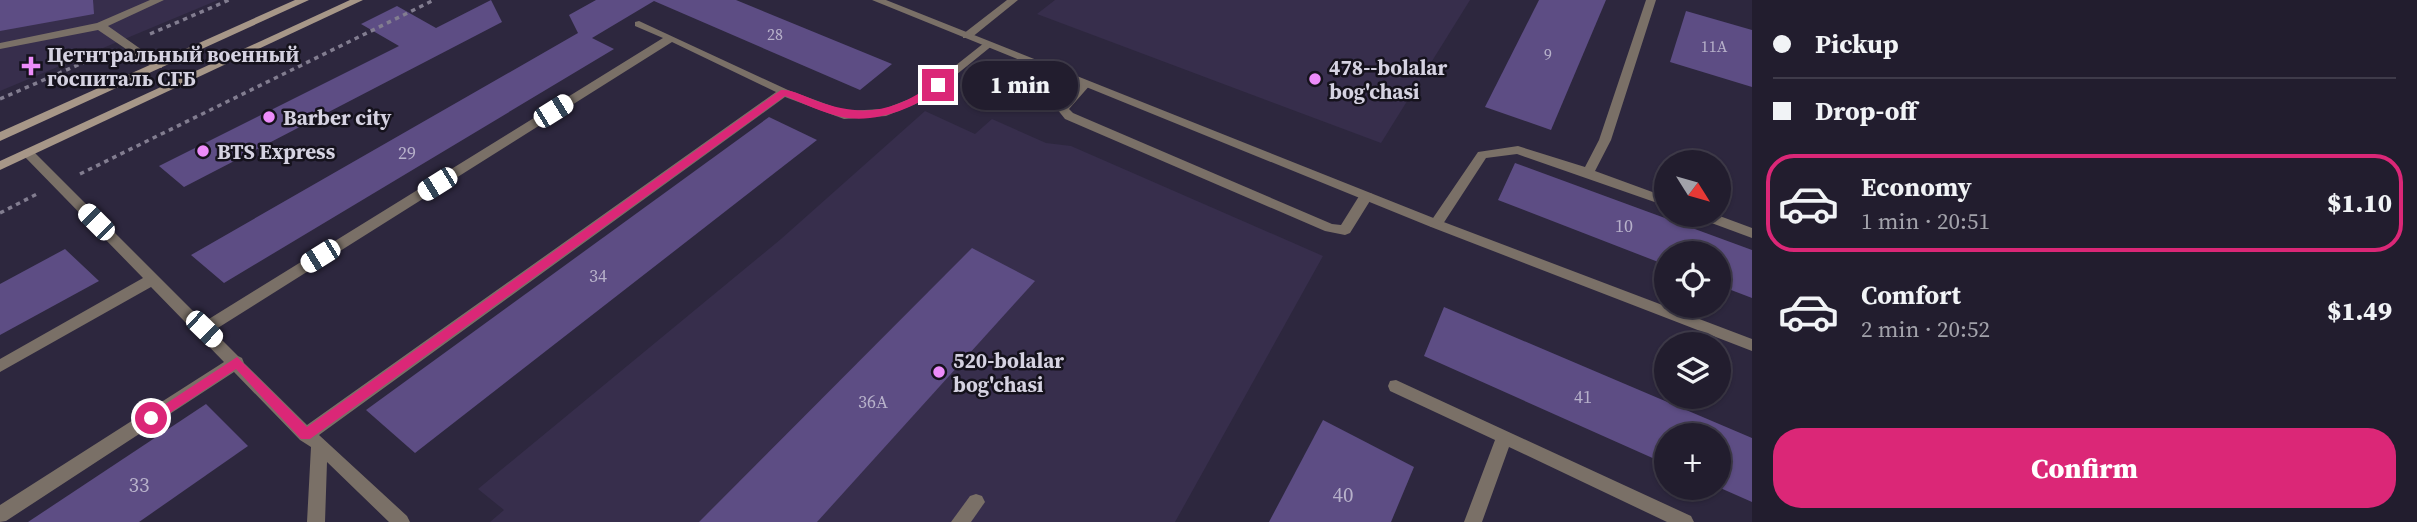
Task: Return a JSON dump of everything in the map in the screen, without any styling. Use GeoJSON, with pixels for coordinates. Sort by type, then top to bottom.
{"type":"FeatureCollection","features":[{"type":"Feature","properties":{"kind":"main road"},"geometry":{"type":"LineString","coordinates":[[0,137],[304,0]]}},
{"type":"Feature","properties":{"kind":"main road"},"geometry":{"type":"LineString","coordinates":[[0,166],[358,0]]}},
{"type":"Feature","properties":{"kind":"street"},"geometry":{"type":"LineString","coordinates":[[0,46],[100,26],[159,0]]}},
{"type":"Feature","properties":{"kind":"street"},"geometry":{"type":"LineString","coordinates":[[877,0],[1436,224],[1752,345]]}},
{"type":"Feature","properties":{"kind":"street"},"geometry":{"type":"LineString","coordinates":[[967,36],[1013,0]]}},
{"type":"Feature","properties":{"kind":"street"},"geometry":{"type":"LineString","coordinates":[[1588,173],[1605,140],[1651,0]]}},
{"type":"Feature","properties":{"kind":"street"},"geometry":{"type":"LineString","coordinates":[[639,24],[784,92],[844,115],[887,112],[921,98],[988,45]]}},
{"type":"Feature","properties":{"kind":"street"},"geometry":{"type":"LineString","coordinates":[[100,26],[158,66]]}},
{"type":"Feature","properties":{"kind":"street"},"geometry":{"type":"LineString","coordinates":[[204,329],[671,38]]}},
{"type":"Feature","properties":{"kind":"street"},"geometry":{"type":"LineString","coordinates":[[1085,84],[1063,109],[1069,116],[1330,228],[1345,229],[1366,196]]}},
{"type":"Feature","properties":{"kind":"street"},"geometry":{"type":"LineString","coordinates":[[312,439],[784,92]]}},
{"type":"Feature","properties":{"kind":"street"},"geometry":{"type":"LineString","coordinates":[[1436,224],[1482,155],[1518,150],[1654,198]]}},
{"type":"Feature","properties":{"kind":"street"},"geometry":{"type":"LineString","coordinates":[[28,153],[312,439],[401,522]]}},
{"type":"Feature","properties":{"kind":"street"},"geometry":{"type":"LineString","coordinates":[[1731,225],[1752,233]]}},
{"type":"Feature","properties":{"kind":"street"},"geometry":{"type":"LineString","coordinates":[[0,366],[153,279]]}},
{"type":"Feature","properties":{"kind":"street"},"geometry":{"type":"LineString","coordinates":[[0,514],[237,362]]}},
{"type":"Feature","properties":{"kind":"street"},"geometry":{"type":"LineString","coordinates":[[1396,386],[1685,522]]}},
{"type":"Feature","properties":{"kind":"street"},"geometry":{"type":"LineString","coordinates":[[1473,522],[1506,438]]}},
{"type":"Feature","properties":{"kind":"street"},"geometry":{"type":"LineString","coordinates":[[312,439],[316,522]]}},
{"type":"Feature","properties":{"kind":"street"},"geometry":{"type":"LineString","coordinates":[[960,522],[976,502]]}},
{"type":"Feature","properties":{"kind":"path"},"geometry":{"type":"LineString","coordinates":[[0,213],[434,0]]}},
{"type":"Feature","properties":{"kind":"shaded area","name":"Цетнтральный военный госпиталь СГБ"},"geometry":{"type":"Polygon","coordinates":[[[0,0],[218,0],[0,91],[0,0]]]}},
{"type":"Feature","properties":{"kind":"shaded area","name":"478--bolalar bog'chasi"},"geometry":{"type":"Polygon","coordinates":[[[1055,0],[1470,0],[1381,143],[1037,14],[1055,0]]]}},
{"type":"Feature","properties":{"kind":"shaded area","name":"520-bolalar bog'chasi"},"geometry":{"type":"Polygon","coordinates":[[[925,111],[975,134],[992,119],[1046,143],[1071,146],[1323,256],[1175,522],[490,522],[504,510],[478,489],[781,239],[925,111]]]}},
{"type":"Feature","properties":{"kind":"building"},"geometry":{"type":"Polygon","coordinates":[[[0,0],[93,0],[94,14],[0,31],[0,0]]]}},
{"type":"Feature","properties":{"kind":"building"},"geometry":{"type":"Polygon","coordinates":[[[491,0],[502,22],[184,187],[159,166],[399,46],[361,24],[397,6],[436,28],[491,0]]]}},
{"type":"Feature","properties":{"kind":"building"},"geometry":{"type":"Polygon","coordinates":[[[596,0],[736,0],[892,64],[860,90],[654,1],[592,38],[614,49],[224,283],[191,255],[578,33],[569,15],[596,0]]]}},
{"type":"Feature","properties":{"kind":"building"},"geometry":{"type":"Polygon","coordinates":[[[1539,0],[1606,0],[1551,130],[1485,107],[1539,0]]]}},
{"type":"Feature","properties":{"kind":"building"},"geometry":{"type":"Polygon","coordinates":[[[1686,11],[1752,30],[1752,87],[1670,62],[1686,11]]]}},
{"type":"Feature","properties":{"kind":"building"},"geometry":{"type":"Polygon","coordinates":[[[769,117],[817,140],[415,453],[366,410],[769,117]]]}},
{"type":"Feature","properties":{"kind":"building"},"geometry":{"type":"Polygon","coordinates":[[[1515,163],[1654,214],[1654,228],[1692,228],[1727,241],[1654,241],[1654,260],[1498,200],[1515,163]]]}},
{"type":"Feature","properties":{"kind":"building"},"geometry":{"type":"Polygon","coordinates":[[[1731,242],[1752,250],[1752,298],[1731,290],[1731,242]]]}},
{"type":"Feature","properties":{"kind":"building"},"geometry":{"type":"Polygon","coordinates":[[[972,248],[1035,281],[817,522],[699,522],[972,248]]]}},
{"type":"Feature","properties":{"kind":"building"},"geometry":{"type":"Polygon","coordinates":[[[65,249],[99,281],[0,335],[0,284],[65,249]]]}},
{"type":"Feature","properties":{"kind":"building"},"geometry":{"type":"Polygon","coordinates":[[[1444,307],[1654,396],[1654,409],[1684,409],[1717,423],[1654,423],[1654,459],[1424,356],[1444,307]]]}},
{"type":"Feature","properties":{"kind":"building"},"geometry":{"type":"Polygon","coordinates":[[[206,404],[248,446],[139,522],[28,522],[206,404]]]}},
{"type":"Feature","properties":{"kind":"building"},"geometry":{"type":"Polygon","coordinates":[[[1323,420],[1414,467],[1391,522],[1269,522],[1323,420]]]}},
{"type":"Feature","properties":{"kind":"building"},"geometry":{"type":"Polygon","coordinates":[[[1731,429],[1752,438],[1752,502],[1731,493],[1731,429]]]}},
{"type":"Feature","properties":{"kind":"place","name":"Цетнтральный военный госпиталь СГБ"},"geometry":{"type":"Point","coordinates":[31,66]}},
{"type":"Feature","properties":{"kind":"place","name":"478--bolalar bog'chasi"},"geometry":{"type":"Point","coordinates":[1315,79]}},
{"type":"Feature","properties":{"kind":"place","name":"Barber city"},"geometry":{"type":"Point","coordinates":[269,117]}},
{"type":"Feature","properties":{"kind":"place","name":"BTS Express"},"geometry":{"type":"Point","coordinates":[203,151]}},
{"type":"Feature","properties":{"kind":"place","name":"520-bolalar bog'chasi"},"geometry":{"type":"Point","coordinates":[939,372]}},
{"type":"Feature","properties":{"kind":"route"},"geometry":{"type":"LineString","coordinates":[[151,418],[237,362],[306,435],[784,92],[844,115],[887,112],[921,98],[938,85]]}}]}
